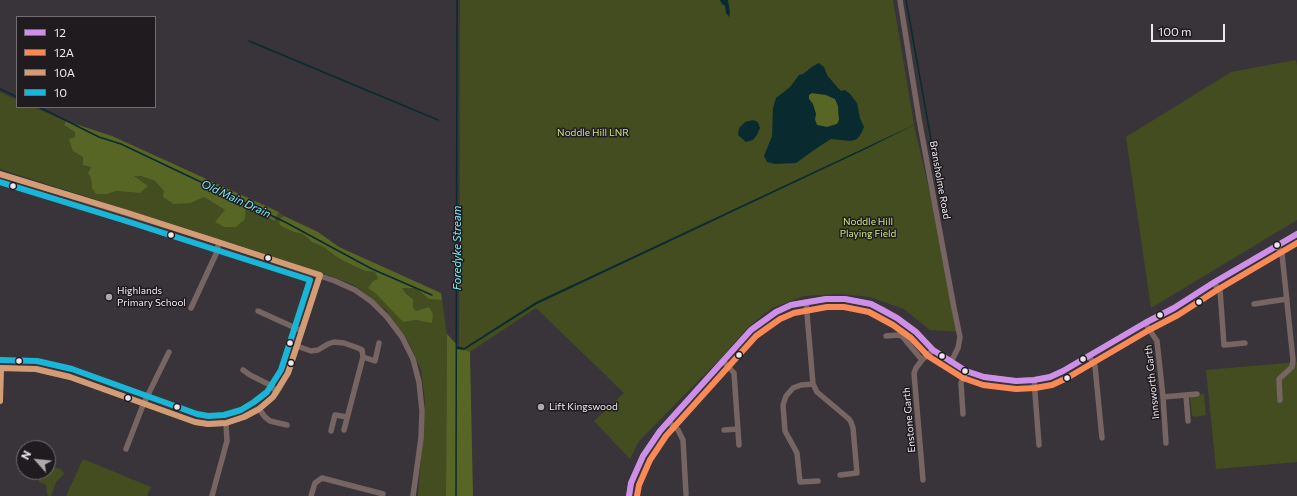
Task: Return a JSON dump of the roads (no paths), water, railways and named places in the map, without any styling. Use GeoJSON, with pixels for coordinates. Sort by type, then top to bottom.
{"type":"FeatureCollection","features":[{"type":"Feature","properties":{"kind":"street","name":"Bransholme Road"},"geometry":{"type":"LineString","coordinates":[[900,0],[920,122],[960,337],[958,348],[951,362]]}},
{"type":"Feature","properties":{"kind":"street"},"geometry":{"type":"LineString","coordinates":[[0,174],[220,242],[320,275],[355,290],[372,302],[387,317],[402,337],[413,359],[419,382],[422,411],[414,496]]}},
{"type":"Feature","properties":{"kind":"street"},"geometry":{"type":"LineString","coordinates":[[629,496],[631,483],[643,456],[660,431],[751,330],[776,312],[791,306],[826,299],[845,299],[871,304],[897,318],[916,332],[934,350],[966,371],[984,377],[1016,381],[1034,380],[1050,377],[1063,371],[1174,308],[1213,283],[1297,234]]}},
{"type":"Feature","properties":{"kind":"street"},"geometry":{"type":"LineString","coordinates":[[191,308],[220,242]]}},
{"type":"Feature","properties":{"kind":"street"},"geometry":{"type":"LineString","coordinates":[[1277,246],[1282,254],[1293,360],[1292,367],[1279,379],[1280,400]]}},
{"type":"Feature","properties":{"kind":"street"},"geometry":{"type":"LineString","coordinates":[[0,401],[0,368],[36,370],[70,377],[195,422],[226,424],[244,417],[260,409],[273,397],[288,373],[320,275]]}},
{"type":"Feature","properties":{"kind":"street"},"geometry":{"type":"LineString","coordinates":[[1213,283],[1220,290],[1224,345],[1245,343]]}},
{"type":"Feature","properties":{"kind":"street"},"geometry":{"type":"LineString","coordinates":[[1254,304],[1287,299]]}},
{"type":"Feature","properties":{"kind":"street"},"geometry":{"type":"LineString","coordinates":[[806,302],[813,384],[821,397],[849,420],[852,425],[857,473],[840,475]]}},
{"type":"Feature","properties":{"kind":"street"},"geometry":{"type":"LineString","coordinates":[[258,311],[302,331]]}},
{"type":"Feature","properties":{"kind":"street","name":"Innsworth Garth"},"geometry":{"type":"LineString","coordinates":[[1146,323],[1157,341],[1166,443]]}},
{"type":"Feature","properties":{"kind":"street"},"geometry":{"type":"LineString","coordinates":[[886,336],[902,336],[922,360]]}},
{"type":"Feature","properties":{"kind":"street"},"geometry":{"type":"LineString","coordinates":[[297,346],[310,351],[318,350],[334,342],[344,343],[362,350],[363,357],[344,430]]}},
{"type":"Feature","properties":{"kind":"street"},"geometry":{"type":"LineString","coordinates":[[363,357],[375,361],[380,343]]}},
{"type":"Feature","properties":{"kind":"street","name":"Enstone Garth"},"geometry":{"type":"LineString","coordinates":[[923,480],[914,373],[922,360],[934,350]]}},
{"type":"Feature","properties":{"kind":"street"},"geometry":{"type":"LineString","coordinates":[[126,449],[144,403],[169,352]]}},
{"type":"Feature","properties":{"kind":"street"},"geometry":{"type":"LineString","coordinates":[[1089,356],[1095,366],[1102,438]]}},
{"type":"Feature","properties":{"kind":"street"},"geometry":{"type":"LineString","coordinates":[[723,361],[734,373],[739,445]]}},
{"type":"Feature","properties":{"kind":"street"},"geometry":{"type":"LineString","coordinates":[[243,370],[250,376],[270,385],[277,392]]}},
{"type":"Feature","properties":{"kind":"street"},"geometry":{"type":"LineString","coordinates":[[963,414],[961,383],[966,371]]}},
{"type":"Feature","properties":{"kind":"street"},"geometry":{"type":"LineString","coordinates":[[1034,380],[1039,445]]}},
{"type":"Feature","properties":{"kind":"street"},"geometry":{"type":"LineString","coordinates":[[813,384],[801,385],[793,388],[786,396],[782,405],[785,431],[797,453],[800,482],[818,481]]}},
{"type":"Feature","properties":{"kind":"street"},"geometry":{"type":"LineString","coordinates":[[1163,397],[1197,394]]}},
{"type":"Feature","properties":{"kind":"street"},"geometry":{"type":"LineString","coordinates":[[1186,395],[1188,420]]}},
{"type":"Feature","properties":{"kind":"street"},"geometry":{"type":"LineString","coordinates":[[260,409],[264,417],[270,421],[287,425]]}},
{"type":"Feature","properties":{"kind":"street"},"geometry":{"type":"LineString","coordinates":[[331,431],[336,415],[347,417]]}},
{"type":"Feature","properties":{"kind":"street"},"geometry":{"type":"LineString","coordinates":[[669,422],[678,430],[683,440],[686,494]]}},
{"type":"Feature","properties":{"kind":"street"},"geometry":{"type":"LineString","coordinates":[[212,496],[227,441],[226,424]]}},
{"type":"Feature","properties":{"kind":"street"},"geometry":{"type":"LineString","coordinates":[[724,430],[738,429]]}},
{"type":"Feature","properties":{"kind":"street"},"geometry":{"type":"LineString","coordinates":[[311,496],[315,483],[322,478],[383,494]]}},
{"type":"Feature","properties":{"kind":"water"},"geometry":{"type":"Polygon","coordinates":[[[720,0],[728,0],[730,12],[729,17],[726,13],[725,6],[720,0]]]}},
{"type":"Feature","properties":{"kind":"water"},"geometry":{"type":"Polygon","coordinates":[[[819,63],[824,67],[827,75],[838,88],[841,91],[845,90],[857,103],[860,118],[864,127],[861,134],[857,139],[851,141],[831,139],[796,163],[775,164],[767,162],[764,156],[772,136],[773,108],[776,98],[790,87],[799,75],[803,74],[819,63]],[[812,93],[809,95],[809,99],[813,104],[817,125],[827,127],[837,124],[839,120],[838,106],[835,99],[826,95],[812,93]]]}},
{"type":"Feature","properties":{"kind":"water"},"geometry":{"type":"Polygon","coordinates":[[[753,120],[758,122],[760,128],[753,140],[746,142],[738,135],[739,128],[745,122],[753,120]]]}},
{"type":"Feature","properties":{"kind":"water"},"geometry":{"type":"Polygon","coordinates":[[[920,122],[537,304],[464,350],[457,349],[457,346],[464,348],[536,302],[920,122]]]}},
{"type":"Feature","properties":{"kind":"waterway","name":"Foredyke Stream"},"geometry":{"type":"LineString","coordinates":[[456,496],[457,0]]}},
{"type":"Feature","properties":{"kind":"waterway"},"geometry":{"type":"LineString","coordinates":[[906,0],[944,212]]}},
{"type":"Feature","properties":{"kind":"waterway"},"geometry":{"type":"LineString","coordinates":[[249,41],[438,120]]}},
{"type":"Feature","properties":{"kind":"waterway","name":"Old Main Drain"},"geometry":{"type":"LineString","coordinates":[[0,89],[16,97]]}},
{"type":"Feature","properties":{"kind":"waterway","name":"Old Main Drain"},"geometry":{"type":"LineString","coordinates":[[41,108],[99,137],[121,144],[285,222],[372,269],[432,295]]}},
{"type":"Feature","properties":{"kind":"place","name":"Highlands Primary School"},"geometry":{"type":"Point","coordinates":[109,297]}},
{"type":"Feature","properties":{"kind":"place","name":"Lift Kingswood"},"geometry":{"type":"Point","coordinates":[541,407]}},
{"type":"Feature","properties":{"kind":"park label","name":"Noddle Hill LNR"},"geometry":{"type":"Point","coordinates":[593,133]}},
{"type":"Feature","properties":{"kind":"park label","name":"Noddle Hill Playing Field"},"geometry":{"type":"Point","coordinates":[868,228]}}]}
